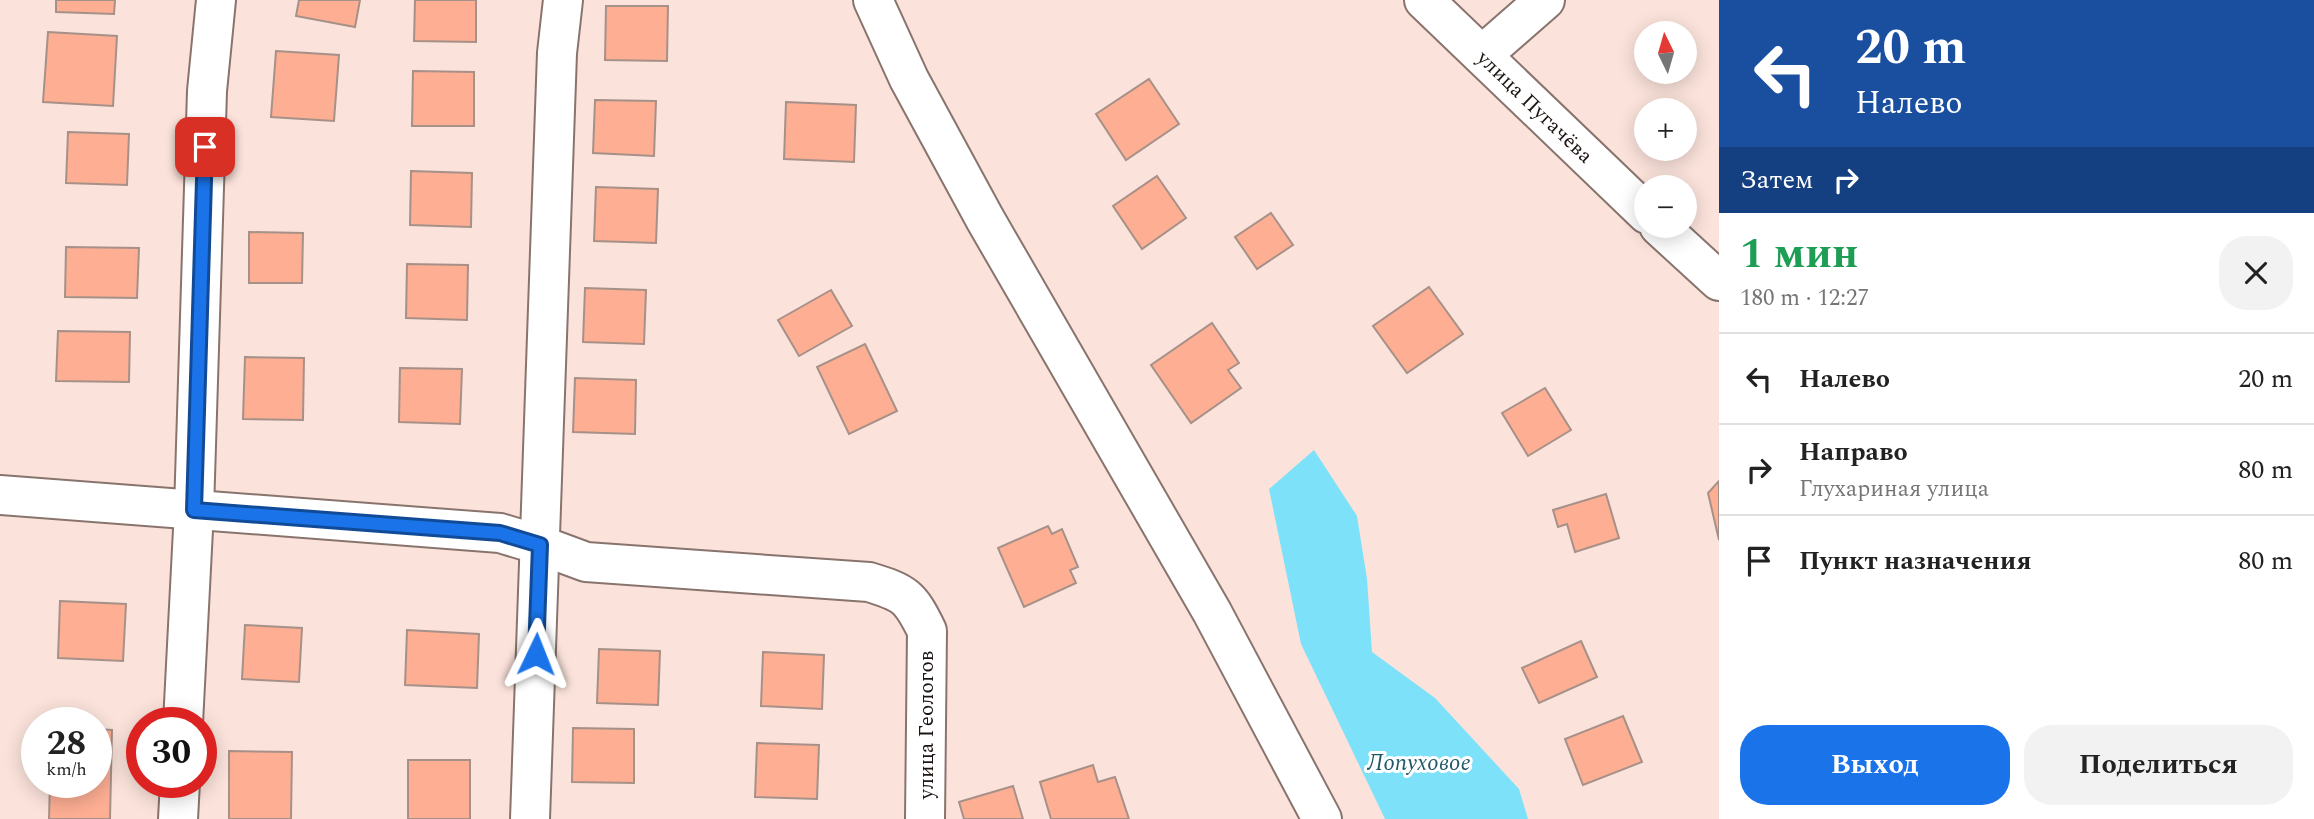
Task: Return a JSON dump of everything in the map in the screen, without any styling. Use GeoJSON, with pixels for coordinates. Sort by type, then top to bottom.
{"type":"FeatureCollection","features":[{"type":"Feature","properties":{"kind":"street"},"geometry":{"type":"LineString","coordinates":[[184,707],[194,510],[207,91],[215,0]]}},
{"type":"Feature","properties":{"kind":"street"},"geometry":{"type":"LineString","coordinates":[[530,819],[557,53],[563,0]]}},
{"type":"Feature","properties":{"kind":"street"},"geometry":{"type":"LineString","coordinates":[[873,0],[909,79],[979,207],[1212,612],[1322,819]]}},
{"type":"Feature","properties":{"kind":"street","name":"улица Пугачёва"},"geometry":{"type":"LineString","coordinates":[[1424,0],[1634,201]]}},
{"type":"Feature","properties":{"kind":"street"},"geometry":{"type":"LineString","coordinates":[[1482,55],[1545,0]]}},
{"type":"Feature","properties":{"kind":"street"},"geometry":{"type":"LineString","coordinates":[[1672,238],[1719,281]]}},
{"type":"Feature","properties":{"kind":"street"},"geometry":{"type":"LineString","coordinates":[[0,495],[500,533],[540,545]]}},
{"type":"Feature","properties":{"kind":"street","name":"улица Геологов"},"geometry":{"type":"LineString","coordinates":[[540,545],[586,562],[869,582],[898,591],[916,609],[927,631],[925,819]]}},
{"type":"Feature","properties":{"kind":"street"},"geometry":{"type":"LineString","coordinates":[[178,819],[179,798]]}},
{"type":"Feature","properties":{"kind":"water","name":"Лопуховое"},"geometry":{"type":"Polygon","coordinates":[[[1314,450],[1357,516],[1367,579],[1372,652],[1435,698],[1519,789],[1528,819],[1385,819],[1301,644],[1269,489],[1314,450]]]}},
{"type":"Feature","properties":{"kind":"building"},"geometry":{"type":"Polygon","coordinates":[[[56,0],[115,0],[114,14],[56,12],[56,0]]]}},
{"type":"Feature","properties":{"kind":"building"},"geometry":{"type":"Polygon","coordinates":[[[299,0],[360,0],[355,27],[296,16],[299,0]]]}},
{"type":"Feature","properties":{"kind":"building"},"geometry":{"type":"Polygon","coordinates":[[[415,0],[476,0],[476,42],[414,41],[415,0]]]}},
{"type":"Feature","properties":{"kind":"building"},"geometry":{"type":"Polygon","coordinates":[[[606,6],[668,6],[667,61],[605,60],[606,6]]]}},
{"type":"Feature","properties":{"kind":"building"},"geometry":{"type":"Polygon","coordinates":[[[48,32],[117,36],[113,106],[43,102],[48,32]]]}},
{"type":"Feature","properties":{"kind":"building"},"geometry":{"type":"Polygon","coordinates":[[[276,51],[339,55],[334,121],[271,117],[276,51]]]}},
{"type":"Feature","properties":{"kind":"building"},"geometry":{"type":"Polygon","coordinates":[[[413,71],[474,72],[474,126],[412,126],[413,71]]]}},
{"type":"Feature","properties":{"kind":"building"},"geometry":{"type":"Polygon","coordinates":[[[1149,79],[1179,124],[1126,160],[1096,114],[1149,79]]]}},
{"type":"Feature","properties":{"kind":"building"},"geometry":{"type":"Polygon","coordinates":[[[595,100],[656,101],[654,156],[593,153],[595,100]]]}},
{"type":"Feature","properties":{"kind":"building"},"geometry":{"type":"Polygon","coordinates":[[[786,102],[856,105],[854,162],[784,159],[786,102]]]}},
{"type":"Feature","properties":{"kind":"building"},"geometry":{"type":"Polygon","coordinates":[[[68,132],[129,134],[127,185],[66,183],[68,132]]]}},
{"type":"Feature","properties":{"kind":"building"},"geometry":{"type":"Polygon","coordinates":[[[411,171],[472,173],[471,227],[410,225],[411,171]]]}},
{"type":"Feature","properties":{"kind":"building"},"geometry":{"type":"Polygon","coordinates":[[[1157,176],[1186,218],[1142,249],[1113,206],[1157,176]]]}},
{"type":"Feature","properties":{"kind":"building"},"geometry":{"type":"Polygon","coordinates":[[[596,187],[658,189],[656,243],[594,241],[596,187]]]}},
{"type":"Feature","properties":{"kind":"building"},"geometry":{"type":"Polygon","coordinates":[[[1271,213],[1293,245],[1257,269],[1235,237],[1271,213]]]}},
{"type":"Feature","properties":{"kind":"building"},"geometry":{"type":"Polygon","coordinates":[[[249,232],[303,233],[302,283],[249,283],[249,232]]]}},
{"type":"Feature","properties":{"kind":"building"},"geometry":{"type":"Polygon","coordinates":[[[66,247],[139,248],[137,298],[65,297],[66,247]]]}},
{"type":"Feature","properties":{"kind":"building"},"geometry":{"type":"Polygon","coordinates":[[[407,264],[468,265],[467,320],[406,318],[407,264]]]}},
{"type":"Feature","properties":{"kind":"building"},"geometry":{"type":"Polygon","coordinates":[[[1429,287],[1463,334],[1407,373],[1373,326],[1429,287]]]}},
{"type":"Feature","properties":{"kind":"building"},"geometry":{"type":"Polygon","coordinates":[[[585,288],[646,290],[644,344],[583,342],[585,288]]]}},
{"type":"Feature","properties":{"kind":"building"},"geometry":{"type":"Polygon","coordinates":[[[831,290],[852,326],[799,356],[778,320],[831,290]]]}},
{"type":"Feature","properties":{"kind":"building"},"geometry":{"type":"Polygon","coordinates":[[[1212,323],[1239,363],[1228,370],[1241,388],[1191,423],[1151,365],[1212,323]]]}},
{"type":"Feature","properties":{"kind":"building"},"geometry":{"type":"Polygon","coordinates":[[[58,331],[130,332],[129,382],[56,381],[58,331]]]}},
{"type":"Feature","properties":{"kind":"building"},"geometry":{"type":"Polygon","coordinates":[[[865,344],[897,411],[849,434],[817,367],[865,344]]]}},
{"type":"Feature","properties":{"kind":"building"},"geometry":{"type":"Polygon","coordinates":[[[245,357],[304,358],[303,420],[243,419],[245,357]]]}},
{"type":"Feature","properties":{"kind":"building"},"geometry":{"type":"Polygon","coordinates":[[[400,368],[462,369],[460,424],[399,422],[400,368]]]}},
{"type":"Feature","properties":{"kind":"building"},"geometry":{"type":"Polygon","coordinates":[[[575,378],[636,380],[635,434],[573,432],[575,378]]]}},
{"type":"Feature","properties":{"kind":"building"},"geometry":{"type":"Polygon","coordinates":[[[1545,388],[1571,430],[1528,456],[1502,413],[1545,388]]]}},
{"type":"Feature","properties":{"kind":"building"},"geometry":{"type":"Polygon","coordinates":[[[1719,481],[1719,540],[1708,493],[1719,481]]]}},
{"type":"Feature","properties":{"kind":"building"},"geometry":{"type":"Polygon","coordinates":[[[1606,494],[1619,538],[1575,552],[1567,524],[1558,527],[1553,510],[1606,494]]]}},
{"type":"Feature","properties":{"kind":"building"},"geometry":{"type":"Polygon","coordinates":[[[1048,526],[1052,534],[1062,529],[1078,567],[1070,570],[1076,583],[1024,607],[998,548],[1048,526]]]}},
{"type":"Feature","properties":{"kind":"building"},"geometry":{"type":"Polygon","coordinates":[[[60,601],[126,604],[123,661],[58,658],[60,601]]]}},
{"type":"Feature","properties":{"kind":"building"},"geometry":{"type":"Polygon","coordinates":[[[245,625],[302,628],[299,682],[242,679],[245,625]]]}},
{"type":"Feature","properties":{"kind":"building"},"geometry":{"type":"Polygon","coordinates":[[[407,630],[479,634],[477,688],[405,685],[407,630]]]}},
{"type":"Feature","properties":{"kind":"building"},"geometry":{"type":"Polygon","coordinates":[[[1581,641],[1597,677],[1539,703],[1522,668],[1581,641]]]}},
{"type":"Feature","properties":{"kind":"building"},"geometry":{"type":"Polygon","coordinates":[[[599,649],[660,651],[658,705],[597,703],[599,649]]]}},
{"type":"Feature","properties":{"kind":"building"},"geometry":{"type":"Polygon","coordinates":[[[763,652],[824,655],[822,709],[761,706],[763,652]]]}},
{"type":"Feature","properties":{"kind":"building"},"geometry":{"type":"Polygon","coordinates":[[[1623,716],[1642,762],[1583,785],[1565,739],[1623,716]]]}},
{"type":"Feature","properties":{"kind":"building"},"geometry":{"type":"Polygon","coordinates":[[[573,728],[634,729],[634,783],[572,782],[573,728]]]}},
{"type":"Feature","properties":{"kind":"building"},"geometry":{"type":"Polygon","coordinates":[[[757,743],[819,745],[817,799],[755,797],[757,743]]]}},
{"type":"Feature","properties":{"kind":"building"},"geometry":{"type":"Polygon","coordinates":[[[229,751],[292,752],[291,819],[229,819],[229,751]]]}},
{"type":"Feature","properties":{"kind":"building"},"geometry":{"type":"Polygon","coordinates":[[[408,760],[470,760],[470,819],[408,819],[408,760]]]}},
{"type":"Feature","properties":{"kind":"building"},"geometry":{"type":"Polygon","coordinates":[[[1093,765],[1098,782],[1115,777],[1129,819],[1051,819],[1040,782],[1093,765]]]}},
{"type":"Feature","properties":{"kind":"building"},"geometry":{"type":"Polygon","coordinates":[[[1013,786],[1023,819],[964,819],[959,802],[1013,786]]]}},
{"type":"Feature","properties":{"kind":"building"},"geometry":{"type":"Polygon","coordinates":[[[50,798],[110,798],[110,819],[49,819],[50,798]]]}},
{"type":"Feature","properties":{"kind":"route"},"geometry":{"type":"LineString","coordinates":[[205,147],[194,510],[500,533],[540,545],[536,654]]}}]}
